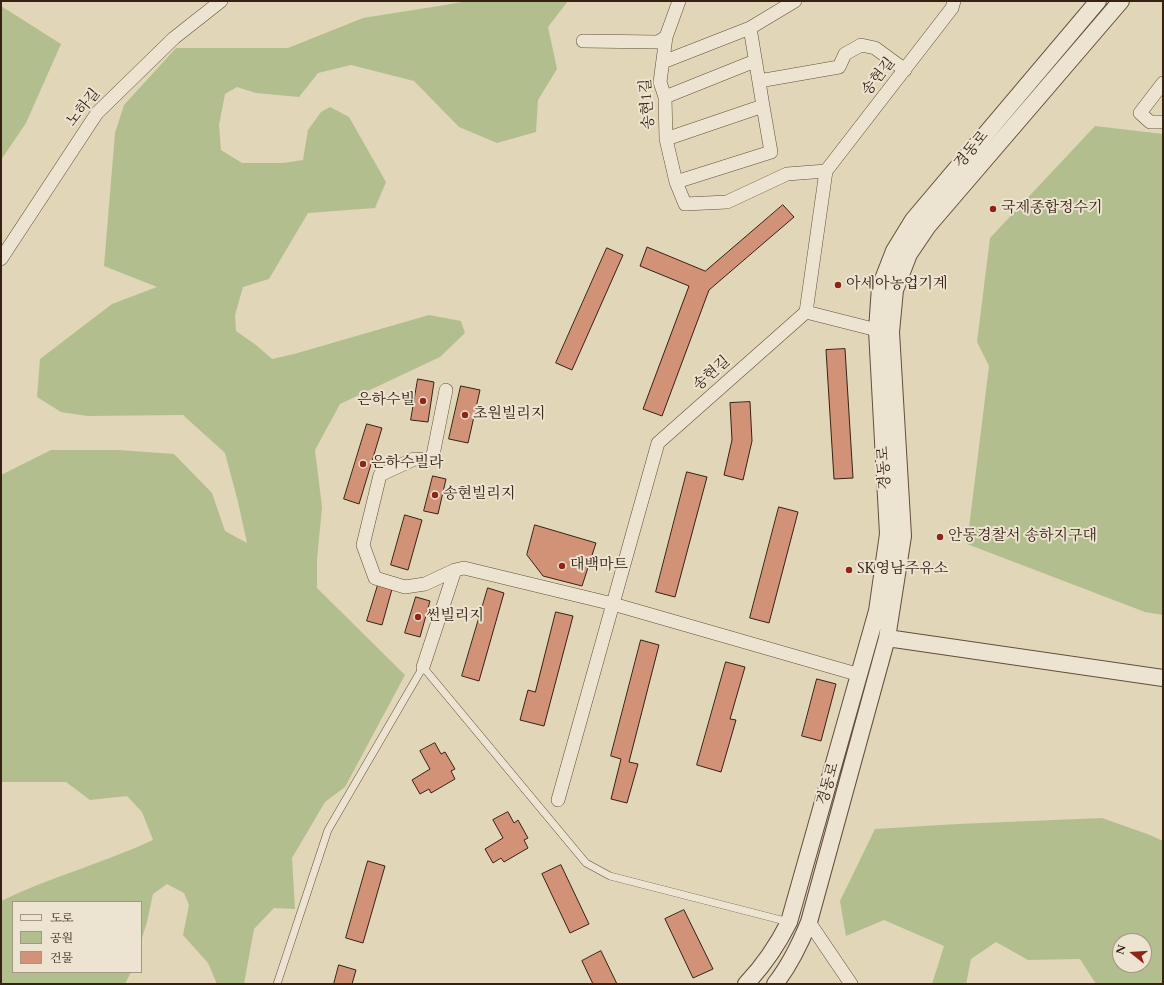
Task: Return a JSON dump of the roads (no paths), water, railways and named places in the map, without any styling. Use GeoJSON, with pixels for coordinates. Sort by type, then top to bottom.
{"type":"FeatureCollection","features":[{"type":"Feature","properties":{"kind":"street","name":"노하길"},"geometry":{"type":"LineString","coordinates":[[1,259],[97,113],[174,38],[221,1]]}},
{"type":"Feature","properties":{"kind":"street","name":"송현1길"},"geometry":{"type":"LineString","coordinates":[[679,1],[666,37],[660,82],[665,97],[666,139],[676,182],[685,204],[727,202],[787,174],[826,171]]}},
{"type":"Feature","properties":{"kind":"street"},"geometry":{"type":"LineString","coordinates":[[663,62],[750,28],[795,1]]}},
{"type":"Feature","properties":{"kind":"street","name":"송현길"},"geometry":{"type":"LineString","coordinates":[[558,800],[658,443],[806,312],[826,171],[952,8],[954,1]]}},
{"type":"Feature","properties":{"kind":"street","name":"경동로"},"geometry":{"type":"LineString","coordinates":[[746,984],[768,959],[789,922],[877,611],[888,534],[877,330],[880,288],[894,251],[913,220],[1098,1]]}},
{"type":"Feature","properties":{"kind":"street","name":"경동로"},"geometry":{"type":"LineString","coordinates":[[775,984],[799,947],[809,922],[887,638],[903,536],[891,332],[895,290],[909,254],[928,226],[1120,1]]}},
{"type":"Feature","properties":{"kind":"street"},"geometry":{"type":"LineString","coordinates":[[676,182],[770,152],[750,28]]}},
{"type":"Feature","properties":{"kind":"street"},"geometry":{"type":"LineString","coordinates":[[583,41],[658,42],[666,37]]}},
{"type":"Feature","properties":{"kind":"street"},"geometry":{"type":"LineString","coordinates":[[759,82],[839,67],[845,54],[861,45],[875,48],[904,70]]}},
{"type":"Feature","properties":{"kind":"street"},"geometry":{"type":"LineString","coordinates":[[665,97],[755,61]]}},
{"type":"Feature","properties":{"kind":"street"},"geometry":{"type":"LineString","coordinates":[[1163,83],[1140,113],[1150,122],[1163,122]]}},
{"type":"Feature","properties":{"kind":"street"},"geometry":{"type":"LineString","coordinates":[[666,139],[763,106]]}},
{"type":"Feature","properties":{"kind":"street"},"geometry":{"type":"LineString","coordinates":[[806,312],[877,330]]}},
{"type":"Feature","properties":{"kind":"street"},"geometry":{"type":"LineString","coordinates":[[446,390],[432,460],[414,459],[380,475],[363,545],[375,578],[405,587],[425,584],[464,568],[612,604],[860,675]]}},
{"type":"Feature","properties":{"kind":"street"},"geometry":{"type":"LineString","coordinates":[[423,667],[456,570]]}},
{"type":"Feature","properties":{"kind":"street"},"geometry":{"type":"LineString","coordinates":[[887,638],[1163,678]]}},
{"type":"Feature","properties":{"kind":"street"},"geometry":{"type":"LineString","coordinates":[[809,922],[851,984]]}},
{"type":"Feature","properties":{"kind":"lane"},"geometry":{"type":"LineString","coordinates":[[277,984],[328,830],[423,667],[586,863],[610,876],[789,922]]}},
{"type":"Feature","properties":{"kind":"place","name":"국제종합정수기"},"geometry":{"type":"Point","coordinates":[993,209]}},
{"type":"Feature","properties":{"kind":"place","name":"아세아농업기계"},"geometry":{"type":"Point","coordinates":[838,285]}},
{"type":"Feature","properties":{"kind":"place","name":"은하수빌"},"geometry":{"type":"Point","coordinates":[423,401]}},
{"type":"Feature","properties":{"kind":"place","name":"초원빌리지"},"geometry":{"type":"Point","coordinates":[465,415]}},
{"type":"Feature","properties":{"kind":"place","name":"은하수빌라"},"geometry":{"type":"Point","coordinates":[363,464]}},
{"type":"Feature","properties":{"kind":"place","name":"송현빌리지"},"geometry":{"type":"Point","coordinates":[435,495]}},
{"type":"Feature","properties":{"kind":"place","name":"안동경찰서 송하지구대"},"geometry":{"type":"Point","coordinates":[940,537]}},
{"type":"Feature","properties":{"kind":"place","name":"대백마트"},"geometry":{"type":"Point","coordinates":[562,566]}},
{"type":"Feature","properties":{"kind":"place","name":"SK영남주유소"},"geometry":{"type":"Point","coordinates":[849,570]}},
{"type":"Feature","properties":{"kind":"place","name":"썬빌리지"},"geometry":{"type":"Point","coordinates":[418,617]}}]}
